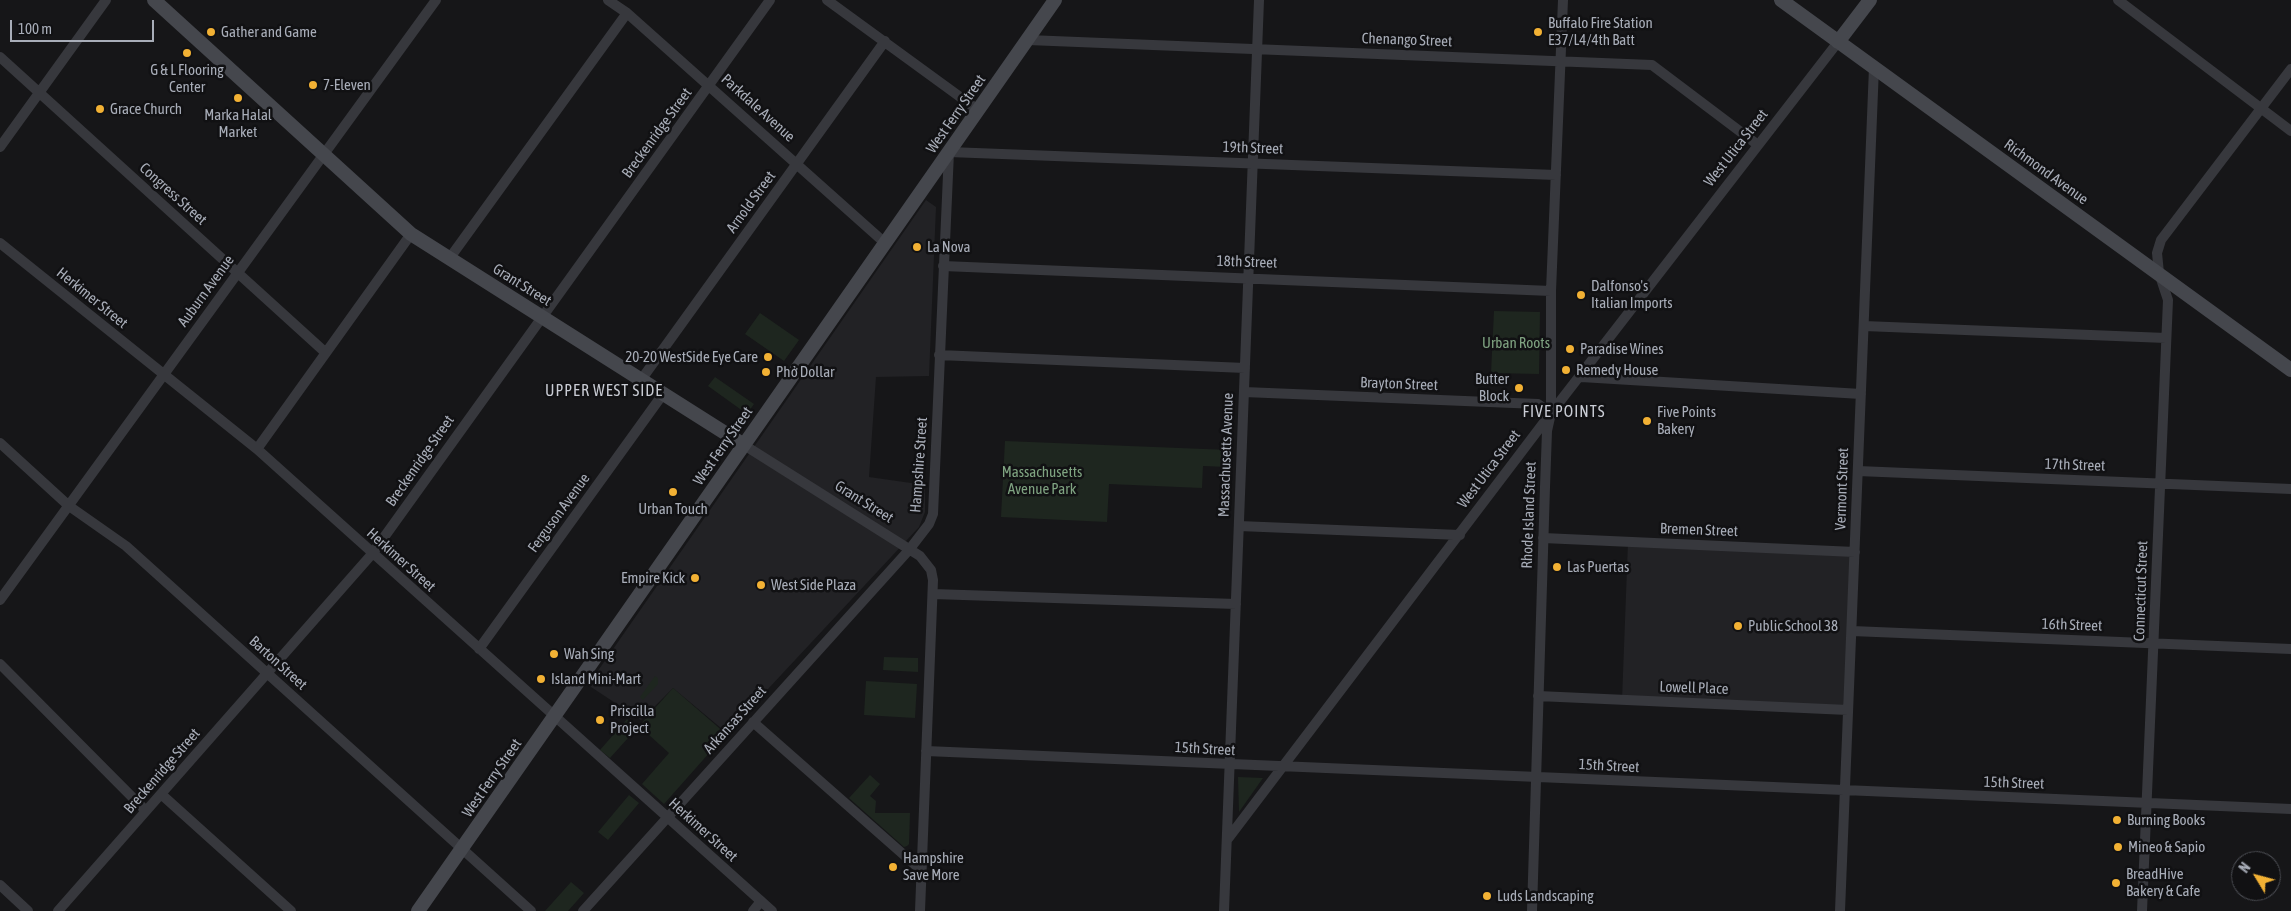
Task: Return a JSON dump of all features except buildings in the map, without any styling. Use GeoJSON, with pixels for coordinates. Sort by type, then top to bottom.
{"type":"FeatureCollection","features":[{"type":"Feature","properties":{"kind":"street"},"geometry":{"type":"LineString","coordinates":[[0,147],[106,0]]}},
{"type":"Feature","properties":{"kind":"street","name":"Grant Street"},"geometry":{"type":"LineString","coordinates":[[154,0],[411,234],[908,550]]}},
{"type":"Feature","properties":{"kind":"street","name":"Auburn Avenue"},"geometry":{"type":"LineString","coordinates":[[0,600],[436,0]]}},
{"type":"Feature","properties":{"kind":"street","name":"Parkdale Avenue"},"geometry":{"type":"LineString","coordinates":[[608,0],[626,12],[710,85],[885,243]]}},
{"type":"Feature","properties":{"kind":"street","name":"Breckenridge Street"},"geometry":{"type":"LineString","coordinates":[[58,911],[372,554],[770,0]]}},
{"type":"Feature","properties":{"kind":"street"},"geometry":{"type":"LineString","coordinates":[[827,0],[978,110]]}},
{"type":"Feature","properties":{"kind":"street","name":"West Ferry Street"},"geometry":{"type":"LineString","coordinates":[[418,911],[1055,0]]}},
{"type":"Feature","properties":{"kind":"street","name":"Massachusetts Avenue"},"geometry":{"type":"LineString","coordinates":[[1224,911],[1259,0]]}},
{"type":"Feature","properties":{"kind":"street","name":"Rhode Island Street"},"geometry":{"type":"LineString","coordinates":[[1532,911],[1547,431],[1551,413],[1551,291],[1563,0]]}},
{"type":"Feature","properties":{"kind":"street","name":"Richmond Avenue"},"geometry":{"type":"LineString","coordinates":[[1781,0],[2291,370]]}},
{"type":"Feature","properties":{"kind":"street","name":"West Utica Street"},"geometry":{"type":"LineString","coordinates":[[1227,840],[1551,413],[1581,377],[1870,0]]}},
{"type":"Feature","properties":{"kind":"street"},"geometry":{"type":"LineString","coordinates":[[2118,0],[2291,131]]}},
{"type":"Feature","properties":{"kind":"street"},"geometry":{"type":"LineString","coordinates":[[449,258],[626,12]]}},
{"type":"Feature","properties":{"kind":"street","name":"Chenango Street"},"geometry":{"type":"LineString","coordinates":[[1028,40],[1652,64],[1758,145]]}},
{"type":"Feature","properties":{"kind":"street","name":"Arnold Street"},"geometry":{"type":"LineString","coordinates":[[641,380],[884,41]]}},
{"type":"Feature","properties":{"kind":"street","name":"Congress Street"},"geometry":{"type":"LineString","coordinates":[[0,57],[326,353]]}},
{"type":"Feature","properties":{"kind":"street","name":"Vermont Street"},"geometry":{"type":"LineString","coordinates":[[1840,911],[1874,68]]}},
{"type":"Feature","properties":{"kind":"street","name":"Connecticut Street"},"geometry":{"type":"LineString","coordinates":[[2142,911],[2168,300],[2159,274],[2157,253],[2160,240],[2291,69]]}},
{"type":"Feature","properties":{"kind":"street","name":"19th Street"},"geometry":{"type":"LineString","coordinates":[[949,152],[1556,175]]}},
{"type":"Feature","properties":{"kind":"street","name":"Hampshire Street"},"geometry":{"type":"LineString","coordinates":[[908,550],[929,524],[933,514],[949,152]]}},
{"type":"Feature","properties":{"kind":"street"},"geometry":{"type":"LineString","coordinates":[[257,449],[411,234]]}},
{"type":"Feature","properties":{"kind":"street","name":"Herkimer Street"},"geometry":{"type":"LineString","coordinates":[[0,244],[257,449],[772,911]]}},
{"type":"Feature","properties":{"kind":"street","name":"18th Street"},"geometry":{"type":"LineString","coordinates":[[943,266],[1551,291]]}},
{"type":"Feature","properties":{"kind":"street"},"geometry":{"type":"LineString","coordinates":[[1864,326],[2166,338]]}},
{"type":"Feature","properties":{"kind":"street"},"geometry":{"type":"LineString","coordinates":[[940,355],[1245,368]]}},
{"type":"Feature","properties":{"kind":"street"},"geometry":{"type":"LineString","coordinates":[[1581,377],[1861,394]]}},
{"type":"Feature","properties":{"kind":"street","name":"Brayton Street"},"geometry":{"type":"LineString","coordinates":[[1244,392],[1538,404],[1551,413]]}},
{"type":"Feature","properties":{"kind":"street","name":"Ferguson Avenue"},"geometry":{"type":"LineString","coordinates":[[479,649],[663,394]]}},
{"type":"Feature","properties":{"kind":"street","name":"Barton Street"},"geometry":{"type":"LineString","coordinates":[[0,443],[69,506],[126,546],[531,911]]}},
{"type":"Feature","properties":{"kind":"street","name":"17th Street"},"geometry":{"type":"LineString","coordinates":[[1858,471],[2291,489]]}},
{"type":"Feature","properties":{"kind":"street"},"geometry":{"type":"LineString","coordinates":[[1239,526],[1460,534]]}},
{"type":"Feature","properties":{"kind":"street","name":"Bremen Street"},"geometry":{"type":"LineString","coordinates":[[1543,538],[1855,552]]}},
{"type":"Feature","properties":{"kind":"street"},"geometry":{"type":"LineString","coordinates":[[908,550],[920,556],[931,570],[933,594],[920,911]]}},
{"type":"Feature","properties":{"kind":"street","name":"Arkansas Street"},"geometry":{"type":"LineString","coordinates":[[583,911],[908,550]]}},
{"type":"Feature","properties":{"kind":"street"},"geometry":{"type":"LineString","coordinates":[[933,594],[1236,604]]}},
{"type":"Feature","properties":{"kind":"street","name":"16th Street"},"geometry":{"type":"LineString","coordinates":[[1852,631],[2291,649]]}},
{"type":"Feature","properties":{"kind":"street"},"geometry":{"type":"LineString","coordinates":[[0,664],[146,811]]}},
{"type":"Feature","properties":{"kind":"street","name":"Lowell Place"},"geometry":{"type":"LineString","coordinates":[[1538,696],[1848,710]]}},
{"type":"Feature","properties":{"kind":"street"},"geometry":{"type":"LineString","coordinates":[[754,722],[922,870]]}},
{"type":"Feature","properties":{"kind":"street","name":"15th Street"},"geometry":{"type":"LineString","coordinates":[[926,751],[2291,809]]}},
{"type":"Feature","properties":{"kind":"street"},"geometry":{"type":"LineString","coordinates":[[161,794],[291,911]]}},
{"type":"Feature","properties":{"kind":"street"},"geometry":{"type":"LineString","coordinates":[[0,885],[28,911]]}},
{"type":"Feature","properties":{"kind":"street"},"geometry":{"type":"LineString","coordinates":[[753,911],[761,901]]}},
{"type":"Feature","properties":{"kind":"shaded area"},"geometry":{"type":"Polygon","coordinates":[[[926,200],[936,207],[929,376],[876,377],[869,477],[925,485],[925,512],[919,527],[727,733],[673,688],[641,720],[588,685],[926,200]]]}},
{"type":"Feature","properties":{"kind":"shaded area","name":"Public School 38"},"geometry":{"type":"Polygon","coordinates":[[[1628,542],[1855,552],[1848,710],[1622,700],[1628,542]]]}},
{"type":"Feature","properties":{"kind":"green space","name":"Urban Roots"},"geometry":{"type":"Polygon","coordinates":[[[1494,311],[1540,312],[1539,374],[1491,373],[1494,311]]]}},
{"type":"Feature","properties":{"kind":"green space"},"geometry":{"type":"Polygon","coordinates":[[[760,313],[799,340],[784,361],[745,334],[760,313]]]}},
{"type":"Feature","properties":{"kind":"green space"},"geometry":{"type":"Polygon","coordinates":[[[715,377],[754,404],[747,414],[708,386],[715,377]]]}},
{"type":"Feature","properties":{"kind":"green space","name":"Massachusetts Avenue Park"},"geometry":{"type":"Polygon","coordinates":[[[1005,441],[1229,450],[1228,467],[1203,466],[1202,488],[1109,484],[1107,522],[1001,517],[1005,441]]]}},
{"type":"Feature","properties":{"kind":"green space"},"geometry":{"type":"Polygon","coordinates":[[[884,657],[918,658],[918,672],[883,670],[884,657]]]}},
{"type":"Feature","properties":{"kind":"green space"},"geometry":{"type":"Polygon","coordinates":[[[655,676],[658,678],[658,684],[643,700],[640,697],[655,676]]]}},
{"type":"Feature","properties":{"kind":"green space"},"geometry":{"type":"Polygon","coordinates":[[[866,681],[917,684],[915,718],[864,715],[866,681]]]}},
{"type":"Feature","properties":{"kind":"green space"},"geometry":{"type":"Polygon","coordinates":[[[673,688],[726,734],[664,804],[642,784],[669,753],[639,726],[673,688]]]}},
{"type":"Feature","properties":{"kind":"green space"},"geometry":{"type":"Polygon","coordinates":[[[627,719],[637,728],[610,758],[600,750],[627,719]]]}},
{"type":"Feature","properties":{"kind":"green space"},"geometry":{"type":"Polygon","coordinates":[[[870,775],[880,784],[870,796],[876,801],[875,813],[910,813],[909,844],[907,846],[904,847],[849,798],[870,775]]]}},
{"type":"Feature","properties":{"kind":"green space"},"geometry":{"type":"Polygon","coordinates":[[[1238,777],[1263,778],[1239,812],[1238,777]]]}},
{"type":"Feature","properties":{"kind":"green space"},"geometry":{"type":"Polygon","coordinates":[[[629,795],[639,803],[608,840],[598,832],[629,795]]]}},
{"type":"Feature","properties":{"kind":"green space"},"geometry":{"type":"Polygon","coordinates":[[[571,882],[584,893],[568,911],[545,911],[571,882]]]}},
{"type":"Feature","properties":{"kind":"place","name":"Gather and Game"},"geometry":{"type":"Point","coordinates":[211,32]}},
{"type":"Feature","properties":{"kind":"place","name":"Buffalo Fire Station E37/L4/4th Batt"},"geometry":{"type":"Point","coordinates":[1538,32]}},
{"type":"Feature","properties":{"kind":"place","name":"G & L Flooring Center"},"geometry":{"type":"Point","coordinates":[187,53]}},
{"type":"Feature","properties":{"kind":"place","name":"7-Eleven"},"geometry":{"type":"Point","coordinates":[313,85]}},
{"type":"Feature","properties":{"kind":"place","name":"Marka Halal Market"},"geometry":{"type":"Point","coordinates":[238,98]}},
{"type":"Feature","properties":{"kind":"place","name":"Grace Church"},"geometry":{"type":"Point","coordinates":[100,109]}},
{"type":"Feature","properties":{"kind":"place","name":"La Nova"},"geometry":{"type":"Point","coordinates":[917,247]}},
{"type":"Feature","properties":{"kind":"place","name":"Dalfonso's Italian Imports"},"geometry":{"type":"Point","coordinates":[1581,295]}},
{"type":"Feature","properties":{"kind":"place","name":"Paradise Wines"},"geometry":{"type":"Point","coordinates":[1570,349]}},
{"type":"Feature","properties":{"kind":"place","name":"20-20 WestSide Eye Care"},"geometry":{"type":"Point","coordinates":[768,357]}},
{"type":"Feature","properties":{"kind":"place","name":"Remedy House"},"geometry":{"type":"Point","coordinates":[1566,370]}},
{"type":"Feature","properties":{"kind":"place","name":"Phở Dollar"},"geometry":{"type":"Point","coordinates":[766,372]}},
{"type":"Feature","properties":{"kind":"place","name":"Butter Block"},"geometry":{"type":"Point","coordinates":[1519,388]}},
{"type":"Feature","properties":{"kind":"place","name":"Five Points Bakery"},"geometry":{"type":"Point","coordinates":[1647,421]}},
{"type":"Feature","properties":{"kind":"place","name":"Urban Touch"},"geometry":{"type":"Point","coordinates":[673,492]}},
{"type":"Feature","properties":{"kind":"place","name":"Las Puertas"},"geometry":{"type":"Point","coordinates":[1557,567]}},
{"type":"Feature","properties":{"kind":"place","name":"Empire Kick"},"geometry":{"type":"Point","coordinates":[695,578]}},
{"type":"Feature","properties":{"kind":"place","name":"West Side Plaza"},"geometry":{"type":"Point","coordinates":[761,585]}},
{"type":"Feature","properties":{"kind":"place","name":"Public School 38"},"geometry":{"type":"Point","coordinates":[1738,626]}},
{"type":"Feature","properties":{"kind":"place","name":"Wah Sing"},"geometry":{"type":"Point","coordinates":[554,654]}},
{"type":"Feature","properties":{"kind":"place","name":"Island Mini-Mart"},"geometry":{"type":"Point","coordinates":[541,679]}},
{"type":"Feature","properties":{"kind":"place","name":"Priscilla Project"},"geometry":{"type":"Point","coordinates":[600,720]}},
{"type":"Feature","properties":{"kind":"place","name":"Burning Books"},"geometry":{"type":"Point","coordinates":[2117,820]}},
{"type":"Feature","properties":{"kind":"place","name":"Mineo & Sapio"},"geometry":{"type":"Point","coordinates":[2118,847]}},
{"type":"Feature","properties":{"kind":"place","name":"Hampshire Save More"},"geometry":{"type":"Point","coordinates":[893,867]}},
{"type":"Feature","properties":{"kind":"place","name":"BreadHive Bakery & Cafe"},"geometry":{"type":"Point","coordinates":[2116,883]}},
{"type":"Feature","properties":{"kind":"place","name":"Luds Landscaping"},"geometry":{"type":"Point","coordinates":[1487,896]}},
{"type":"Feature","properties":{"kind":"district","name":"UPPER WEST SIDE"},"geometry":{"type":"Point","coordinates":[604,391]}},
{"type":"Feature","properties":{"kind":"district","name":"FIVE POINTS"},"geometry":{"type":"Point","coordinates":[1564,412]}}]}
